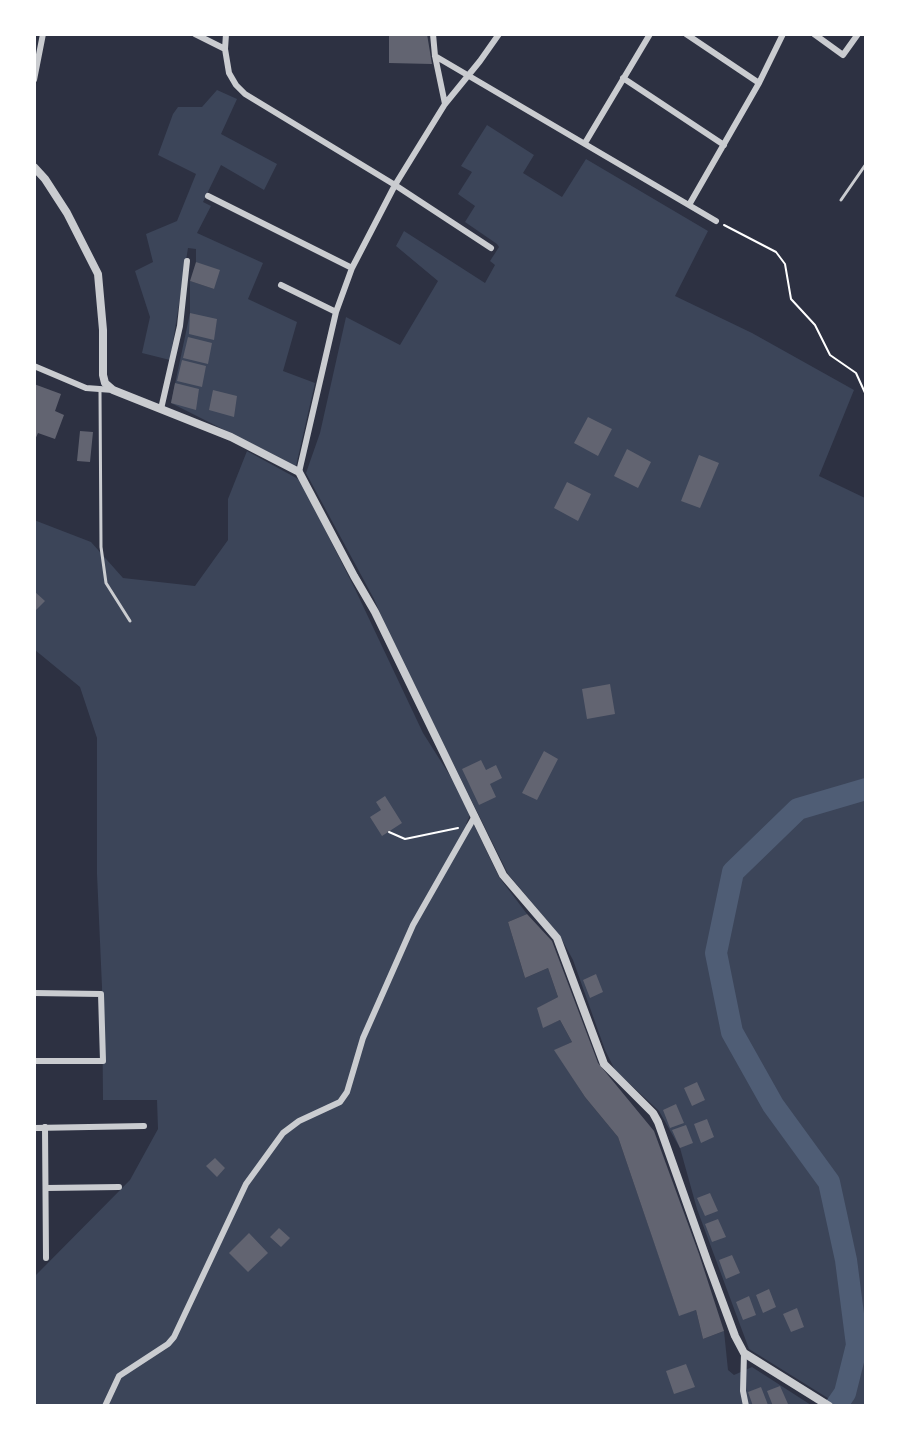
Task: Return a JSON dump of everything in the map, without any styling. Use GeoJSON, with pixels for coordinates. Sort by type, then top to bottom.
{"type":"FeatureCollection","features":[{"type":"Feature","properties":{"kind":"street"},"geometry":{"type":"LineString","coordinates":[[34,80],[43,34]]}},
{"type":"Feature","properties":{"kind":"street"},"geometry":{"type":"LineString","coordinates":[[195,34],[225,49]]}},
{"type":"Feature","properties":{"kind":"street"},"geometry":{"type":"LineString","coordinates":[[226,34],[227,67],[232,80],[245,94],[395,185],[491,248]]}},
{"type":"Feature","properties":{"kind":"street"},"geometry":{"type":"LineString","coordinates":[[433,34],[445,104]]}},
{"type":"Feature","properties":{"kind":"street"},"geometry":{"type":"LineString","coordinates":[[299,472],[336,312],[352,268],[395,185],[445,104],[499,34]]}},
{"type":"Feature","properties":{"kind":"street"},"geometry":{"type":"LineString","coordinates":[[585,143],[650,34]]}},
{"type":"Feature","properties":{"kind":"street"},"geometry":{"type":"LineString","coordinates":[[686,34],[759,83]]}},
{"type":"Feature","properties":{"kind":"street"},"geometry":{"type":"LineString","coordinates":[[689,205],[759,83],[783,34]]}},
{"type":"Feature","properties":{"kind":"street"},"geometry":{"type":"LineString","coordinates":[[814,34],[843,55],[858,34]]}},
{"type":"Feature","properties":{"kind":"street"},"geometry":{"type":"LineString","coordinates":[[435,56],[716,221]]}},
{"type":"Feature","properties":{"kind":"street"},"geometry":{"type":"LineString","coordinates":[[623,78],[724,145]]}},
{"type":"Feature","properties":{"kind":"street"},"geometry":{"type":"LineString","coordinates":[[34,167],[45,178],[67,213],[98,274],[105,383],[113,390],[231,437],[299,472],[375,612],[508,883],[557,938],[604,1064],[653,1113],[658,1122],[735,1336],[744,1353],[743,1391],[746,1406]]}},
{"type":"Feature","properties":{"kind":"street"},"geometry":{"type":"LineString","coordinates":[[208,196],[352,268]]}},
{"type":"Feature","properties":{"kind":"street"},"geometry":{"type":"LineString","coordinates":[[161,409],[180,326],[187,261]]}},
{"type":"Feature","properties":{"kind":"street"},"geometry":{"type":"LineString","coordinates":[[281,285],[336,312]]}},
{"type":"Feature","properties":{"kind":"street"},"geometry":{"type":"LineString","coordinates":[[34,366],[87,388],[100,391],[113,390]]}},
{"type":"Feature","properties":{"kind":"street"},"geometry":{"type":"LineString","coordinates":[[105,1406],[119,1376],[168,1344],[174,1337],[246,1184],[283,1133],[299,1121],[340,1102],[347,1092],[363,1038],[413,925],[475,816]]}},
{"type":"Feature","properties":{"kind":"street"},"geometry":{"type":"LineString","coordinates":[[34,993],[100,994],[103,1061],[34,1061]]}},
{"type":"Feature","properties":{"kind":"street"},"geometry":{"type":"LineString","coordinates":[[34,1128],[144,1126]]}},
{"type":"Feature","properties":{"kind":"street"},"geometry":{"type":"LineString","coordinates":[[45,1128],[46,1258]]}},
{"type":"Feature","properties":{"kind":"street"},"geometry":{"type":"LineString","coordinates":[[45,1188],[119,1187]]}},
{"type":"Feature","properties":{"kind":"street"},"geometry":{"type":"LineString","coordinates":[[744,1353],[829,1406]]}},
{"type":"Feature","properties":{"kind":"lane"},"geometry":{"type":"LineString","coordinates":[[841,200],[866,164]]}},
{"type":"Feature","properties":{"kind":"lane"},"geometry":{"type":"LineString","coordinates":[[100,391],[101,547],[106,583],[130,621]]}},
{"type":"Feature","properties":{"kind":"path"},"geometry":{"type":"LineString","coordinates":[[716,221],[776,252],[785,264],[790,299],[815,325],[830,355],[856,373],[866,395]]}},
{"type":"Feature","properties":{"kind":"path"},"geometry":{"type":"LineString","coordinates":[[388,832],[405,839],[470,826]]}},
{"type":"Feature","properties":{"kind":"shaded area"},"geometry":{"type":"Polygon","coordinates":[[[217,90],[237,99],[221,134],[277,164],[264,190],[221,165],[203,202],[211,206],[197,233],[263,263],[248,299],[297,322],[283,371],[315,383],[296,466],[171,403],[190,313],[190,281],[214,289],[196,262],[196,249],[188,248],[170,360],[142,353],[150,317],[135,271],[153,262],[146,234],[177,221],[196,174],[158,155],[173,114],[178,107],[202,107],[217,90]]]}},
{"type":"Feature","properties":{"kind":"shaded area"},"geometry":{"type":"Polygon","coordinates":[[[487,125],[534,155],[523,173],[562,197],[586,159],[708,231],[675,296],[752,333],[854,390],[819,476],[865,498],[865,1405],[839,1405],[749,1349],[697,1209],[680,1148],[659,1111],[615,1070],[605,1050],[573,960],[560,936],[508,874],[391,638],[374,599],[306,473],[320,433],[346,317],[400,345],[438,281],[396,246],[404,231],[485,283],[495,265],[490,261],[499,247],[465,222],[475,206],[458,194],[472,172],[461,166],[487,125]]]}},
{"type":"Feature","properties":{"kind":"shaded area"},"geometry":{"type":"Polygon","coordinates":[[[247,451],[300,480],[355,589],[423,733],[454,782],[470,815],[466,824],[474,825],[499,877],[527,914],[508,922],[525,978],[548,968],[558,997],[538,1008],[544,1027],[560,1020],[572,1042],[555,1050],[585,1097],[618,1137],[679,1315],[696,1310],[703,1339],[724,1331],[728,1370],[734,1375],[752,1367],[811,1405],[35,1405],[35,1276],[130,1180],[158,1129],[157,1100],[103,1100],[102,987],[97,874],[97,738],[80,687],[35,650],[34,520],[91,542],[123,578],[195,586],[228,540],[228,499],[247,451]]]}},
{"type":"Feature","properties":{"kind":"building"},"geometry":{"type":"Polygon","coordinates":[[[389,34],[427,34],[432,64],[389,63],[389,34]]]}},
{"type":"Feature","properties":{"kind":"building"},"geometry":{"type":"Polygon","coordinates":[[[196,262],[220,270],[214,289],[190,281],[196,262]]]}},
{"type":"Feature","properties":{"kind":"building"},"geometry":{"type":"Polygon","coordinates":[[[190,313],[217,319],[214,340],[189,334],[190,313]]]}},
{"type":"Feature","properties":{"kind":"building"},"geometry":{"type":"Polygon","coordinates":[[[188,337],[212,343],[208,364],[183,358],[188,337]]]}},
{"type":"Feature","properties":{"kind":"building"},"geometry":{"type":"Polygon","coordinates":[[[182,360],[206,366],[202,387],[177,381],[182,360]]]}},
{"type":"Feature","properties":{"kind":"building"},"geometry":{"type":"Polygon","coordinates":[[[175,383],[199,389],[196,410],[171,403],[175,383]]]}},
{"type":"Feature","properties":{"kind":"building"},"geometry":{"type":"Polygon","coordinates":[[[34,384],[61,394],[55,411],[64,415],[55,439],[38,433],[34,442],[34,384]]]}},
{"type":"Feature","properties":{"kind":"building"},"geometry":{"type":"Polygon","coordinates":[[[213,390],[237,396],[234,417],[209,410],[213,390]]]}},
{"type":"Feature","properties":{"kind":"building"},"geometry":{"type":"Polygon","coordinates":[[[588,417],[612,429],[598,456],[574,443],[588,417]]]}},
{"type":"Feature","properties":{"kind":"building"},"geometry":{"type":"Polygon","coordinates":[[[80,431],[93,432],[90,462],[77,461],[80,431]]]}},
{"type":"Feature","properties":{"kind":"building"},"geometry":{"type":"Polygon","coordinates":[[[627,449],[651,462],[638,488],[614,476],[627,449]]]}},
{"type":"Feature","properties":{"kind":"building"},"geometry":{"type":"Polygon","coordinates":[[[699,455],[719,463],[700,508],[681,501],[699,455]]]}},
{"type":"Feature","properties":{"kind":"building"},"geometry":{"type":"Polygon","coordinates":[[[567,482],[591,494],[578,521],[554,508],[567,482]]]}},
{"type":"Feature","properties":{"kind":"building"},"geometry":{"type":"Polygon","coordinates":[[[34,591],[45,601],[34,612],[34,591]]]}},
{"type":"Feature","properties":{"kind":"building"},"geometry":{"type":"Polygon","coordinates":[[[610,684],[615,714],[587,719],[582,689],[610,684]]]}},
{"type":"Feature","properties":{"kind":"building"},"geometry":{"type":"Polygon","coordinates":[[[544,751],[558,759],[537,800],[522,793],[544,751]]]}},
{"type":"Feature","properties":{"kind":"building"},"geometry":{"type":"Polygon","coordinates":[[[481,760],[486,770],[496,765],[502,778],[490,784],[496,797],[479,805],[462,769],[481,760]]]}},
{"type":"Feature","properties":{"kind":"building"},"geometry":{"type":"Polygon","coordinates":[[[385,796],[402,823],[382,836],[370,817],[381,810],[376,802],[385,796]]]}},
{"type":"Feature","properties":{"kind":"building"},"geometry":{"type":"Polygon","coordinates":[[[527,914],[552,941],[598,1063],[654,1131],[699,1254],[724,1331],[703,1339],[696,1310],[679,1316],[618,1137],[585,1097],[554,1050],[572,1042],[560,1020],[543,1028],[537,1008],[558,997],[548,968],[525,978],[508,922],[527,914]]]}},
{"type":"Feature","properties":{"kind":"building"},"geometry":{"type":"Polygon","coordinates":[[[596,974],[603,992],[590,998],[583,980],[596,974]]]}},
{"type":"Feature","properties":{"kind":"building"},"geometry":{"type":"Polygon","coordinates":[[[697,1082],[705,1100],[692,1106],[684,1088],[697,1082]]]}},
{"type":"Feature","properties":{"kind":"building"},"geometry":{"type":"Polygon","coordinates":[[[676,1104],[684,1123],[670,1128],[663,1110],[676,1104]]]}},
{"type":"Feature","properties":{"kind":"building"},"geometry":{"type":"Polygon","coordinates":[[[707,1119],[714,1137],[701,1143],[694,1124],[707,1119]]]}},
{"type":"Feature","properties":{"kind":"building"},"geometry":{"type":"Polygon","coordinates":[[[686,1125],[693,1143],[680,1148],[672,1130],[686,1125]]]}},
{"type":"Feature","properties":{"kind":"building"},"geometry":{"type":"Polygon","coordinates":[[[215,1158],[225,1168],[217,1177],[206,1166],[215,1158]]]}},
{"type":"Feature","properties":{"kind":"building"},"geometry":{"type":"Polygon","coordinates":[[[710,1193],[718,1211],[705,1216],[697,1198],[710,1193]]]}},
{"type":"Feature","properties":{"kind":"building"},"geometry":{"type":"Polygon","coordinates":[[[718,1219],[726,1237],[712,1242],[705,1224],[718,1219]]]}},
{"type":"Feature","properties":{"kind":"building"},"geometry":{"type":"Polygon","coordinates":[[[279,1228],[290,1238],[281,1247],[270,1237],[279,1228]]]}},
{"type":"Feature","properties":{"kind":"building"},"geometry":{"type":"Polygon","coordinates":[[[249,1233],[268,1253],[248,1272],[229,1253],[249,1233]]]}},
{"type":"Feature","properties":{"kind":"building"},"geometry":{"type":"Polygon","coordinates":[[[732,1255],[740,1273],[726,1279],[719,1260],[732,1255]]]}},
{"type":"Feature","properties":{"kind":"building"},"geometry":{"type":"Polygon","coordinates":[[[769,1289],[776,1307],[763,1313],[756,1295],[769,1289]]]}},
{"type":"Feature","properties":{"kind":"building"},"geometry":{"type":"Polygon","coordinates":[[[749,1296],[756,1315],[743,1320],[736,1302],[749,1296]]]}},
{"type":"Feature","properties":{"kind":"building"},"geometry":{"type":"Polygon","coordinates":[[[797,1308],[804,1327],[791,1332],[783,1314],[797,1308]]]}},
{"type":"Feature","properties":{"kind":"building"},"geometry":{"type":"Polygon","coordinates":[[[686,1364],[695,1387],[674,1394],[666,1371],[686,1364]]]}},
{"type":"Feature","properties":{"kind":"building"},"geometry":{"type":"Polygon","coordinates":[[[780,1386],[788,1404],[773,1406],[767,1391],[780,1386]]]}},
{"type":"Feature","properties":{"kind":"building"},"geometry":{"type":"Polygon","coordinates":[[[761,1387],[768,1405],[753,1406],[748,1392],[761,1387]]]}},
{"type":"Feature","properties":{"kind":"waterway"},"geometry":{"type":"LineString","coordinates":[[836,1406],[845,1393],[857,1345],[846,1260],[829,1182],[773,1105],[732,1032],[716,953],[733,872],[798,809],[866,789]]}}]}
